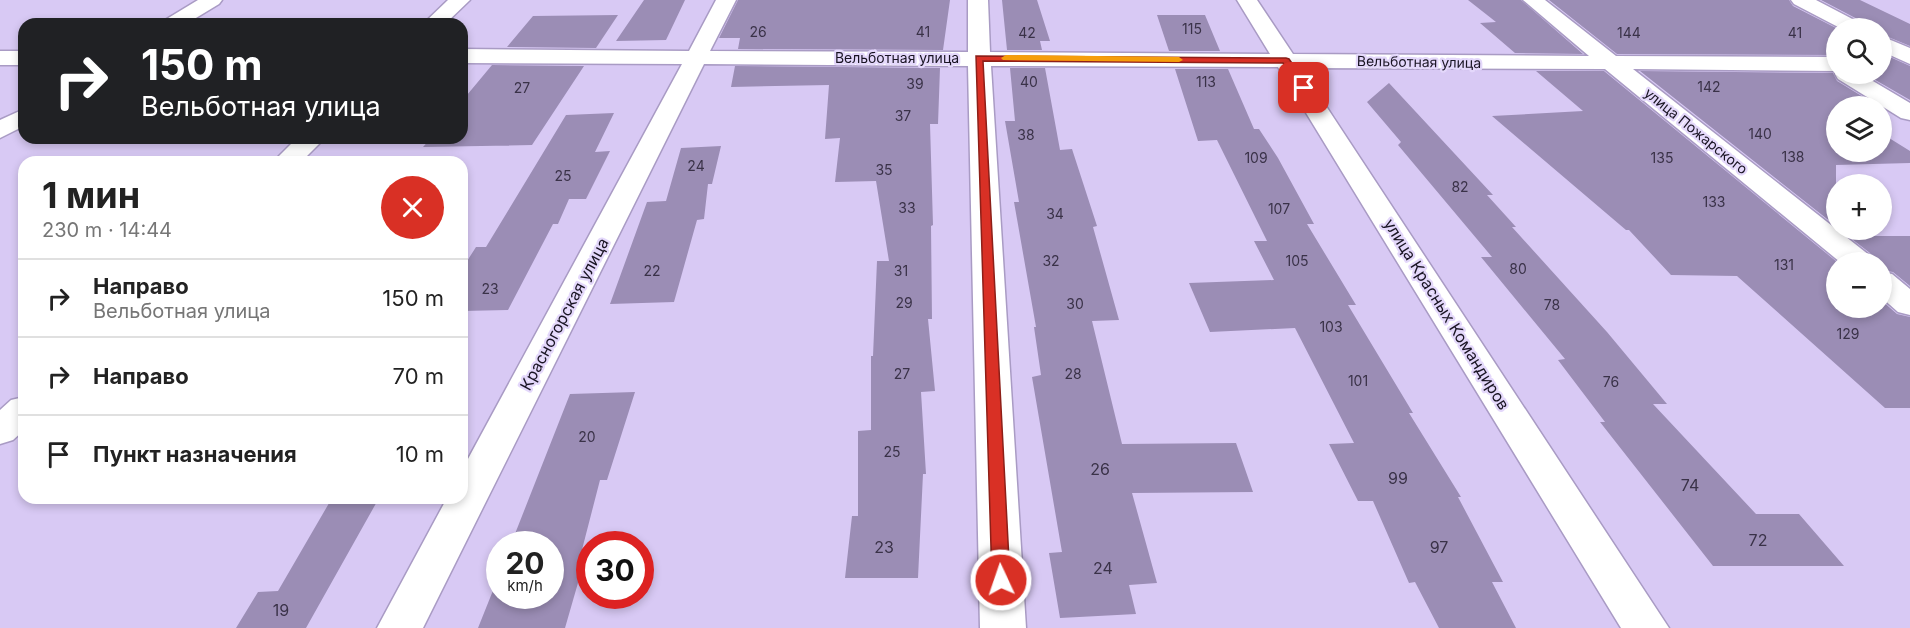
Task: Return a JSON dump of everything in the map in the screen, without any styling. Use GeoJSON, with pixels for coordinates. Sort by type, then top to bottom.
{"type":"FeatureCollection","features":[{"type":"Feature","properties":{"kind":"street"},"geometry":{"type":"LineString","coordinates":[[182,18],[212,0]]}},
{"type":"Feature","properties":{"kind":"street"},"geometry":{"type":"LineString","coordinates":[[440,18],[459,0]]}},
{"type":"Feature","properties":{"kind":"street","name":"Красногорская улица"},"geometry":{"type":"LineString","coordinates":[[468,497],[726,0]]}},
{"type":"Feature","properties":{"kind":"street"},"geometry":{"type":"LineString","coordinates":[[978,0],[1003,628]]}},
{"type":"Feature","properties":{"kind":"street","name":"улица Красных Командиров"},"geometry":{"type":"LineString","coordinates":[[1247,0],[1646,628]]}},
{"type":"Feature","properties":{"kind":"street","name":"улица Пожарского"},"geometry":{"type":"LineString","coordinates":[[1533,0],[1846,252]]}},
{"type":"Feature","properties":{"kind":"street"},"geometry":{"type":"LineString","coordinates":[[1801,0],[1836,18]]}},
{"type":"Feature","properties":{"kind":"street"},"geometry":{"type":"LineString","coordinates":[[1892,48],[1910,57]]}},
{"type":"Feature","properties":{"kind":"street","name":"Вельботная улица"},"geometry":{"type":"LineString","coordinates":[[468,56],[1286,60],[1826,67]]}},
{"type":"Feature","properties":{"kind":"street"},"geometry":{"type":"LineString","coordinates":[[0,58],[18,58]]}},
{"type":"Feature","properties":{"kind":"street"},"geometry":{"type":"LineString","coordinates":[[1892,64],[1910,64]]}},
{"type":"Feature","properties":{"kind":"street"},"geometry":{"type":"LineString","coordinates":[[1864,84],[1910,113]]}},
{"type":"Feature","properties":{"kind":"street"},"geometry":{"type":"LineString","coordinates":[[0,130],[18,120]]}},
{"type":"Feature","properties":{"kind":"street"},"geometry":{"type":"LineString","coordinates":[[292,156],[306,144]]}},
{"type":"Feature","properties":{"kind":"street"},"geometry":{"type":"LineString","coordinates":[[1892,290],[1910,305]]}},
{"type":"Feature","properties":{"kind":"street"},"geometry":{"type":"LineString","coordinates":[[0,431],[18,414]]}},
{"type":"Feature","properties":{"kind":"street","name":"Красногорская улица"},"geometry":{"type":"LineString","coordinates":[[400,628],[465,504]]}},
{"type":"Feature","properties":{"kind":"building"},"geometry":{"type":"Polygon","coordinates":[[[644,0],[685,0],[666,40],[616,41],[644,0]]]}},
{"type":"Feature","properties":{"kind":"building"},"geometry":{"type":"Polygon","coordinates":[[[738,0],[950,0],[943,50],[738,49],[740,38],[719,38],[738,0]]]}},
{"type":"Feature","properties":{"kind":"building"},"geometry":{"type":"Polygon","coordinates":[[[1002,0],[1037,0],[1050,41],[1040,41],[1042,50],[1007,50],[1002,0]]]}},
{"type":"Feature","properties":{"kind":"building"},"geometry":{"type":"Polygon","coordinates":[[[1468,0],[1521,0],[1583,54],[1515,53],[1480,23],[1496,22],[1468,0]]]}},
{"type":"Feature","properties":{"kind":"building"},"geometry":{"type":"Polygon","coordinates":[[[1549,0],[1789,0],[1793,6],[1826,23],[1826,55],[1617,54],[1549,0]]]}},
{"type":"Feature","properties":{"kind":"building"},"geometry":{"type":"Polygon","coordinates":[[[1821,0],[1860,0],[1910,24],[1910,46],[1892,39],[1892,18],[1855,18],[1821,0]]]}},
{"type":"Feature","properties":{"kind":"building"},"geometry":{"type":"Polygon","coordinates":[[[618,15],[596,48],[507,47],[533,16],[618,15]]]}},
{"type":"Feature","properties":{"kind":"building"},"geometry":{"type":"Polygon","coordinates":[[[1157,15],[1205,15],[1220,51],[1169,51],[1157,15]]]}},
{"type":"Feature","properties":{"kind":"building"},"geometry":{"type":"Polygon","coordinates":[[[1892,58],[1910,66],[1910,100],[1882,84],[1892,84],[1892,58]]]}},
{"type":"Feature","properties":{"kind":"building"},"geometry":{"type":"Polygon","coordinates":[[[492,65],[584,66],[532,145],[423,147],[426,144],[468,144],[468,94],[492,65]]]}},
{"type":"Feature","properties":{"kind":"building"},"geometry":{"type":"Polygon","coordinates":[[[735,66],[940,68],[938,124],[930,124],[933,225],[931,226],[932,319],[928,319],[935,391],[921,392],[926,474],[923,474],[918,578],[845,578],[852,516],[858,516],[858,431],[871,430],[871,356],[873,356],[877,261],[889,261],[876,181],[835,182],[840,138],[825,139],[829,85],[731,87],[735,66]]]}},
{"type":"Feature","properties":{"kind":"building"},"geometry":{"type":"Polygon","coordinates":[[[1010,68],[1045,68],[1060,150],[1072,149],[1097,226],[1093,227],[1119,320],[1092,321],[1122,444],[1236,443],[1253,492],[1132,493],[1157,583],[1129,585],[1136,614],[1060,618],[1049,553],[1062,552],[1032,377],[1041,375],[1034,327],[1036,327],[1014,202],[1019,202],[1005,121],[1015,121],[1010,68]]]}},
{"type":"Feature","properties":{"kind":"building"},"geometry":{"type":"Polygon","coordinates":[[[1175,69],[1228,69],[1254,129],[1259,129],[1278,158],[1314,224],[1307,224],[1356,305],[1348,305],[1413,413],[1409,413],[1461,497],[1458,497],[1503,582],[1492,582],[1516,628],[1439,628],[1415,582],[1409,583],[1373,501],[1358,501],[1329,444],[1354,443],[1295,328],[1210,332],[1189,283],[1274,280],[1254,241],[1267,241],[1217,140],[1198,141],[1175,69]]]}},
{"type":"Feature","properties":{"kind":"building"},"geometry":{"type":"Polygon","coordinates":[[[1536,71],[1604,71],[1826,253],[1826,318],[1892,318],[1892,310],[1897,314],[1910,317],[1910,408],[1885,408],[1737,276],[1671,275],[1629,230],[1626,230],[1492,116],[1583,111],[1536,71]]]}},
{"type":"Feature","properties":{"kind":"building"},"geometry":{"type":"Polygon","coordinates":[[[1640,71],[1826,73],[1826,84],[1842,84],[1862,96],[1826,96],[1826,162],[1892,162],[1892,140],[1910,151],[1910,163],[1836,165],[1836,174],[1826,174],[1826,218],[1640,71]]]}},
{"type":"Feature","properties":{"kind":"building"},"geometry":{"type":"Polygon","coordinates":[[[1389,83],[1493,195],[1487,195],[1516,227],[1512,227],[1607,332],[1667,404],[1653,404],[1756,514],[1799,514],[1844,566],[1713,566],[1600,422],[1605,422],[1558,360],[1565,359],[1481,257],[1492,257],[1398,145],[1401,142],[1367,102],[1389,83]]]}},
{"type":"Feature","properties":{"kind":"building"},"geometry":{"type":"Polygon","coordinates":[[[614,113],[595,152],[610,151],[586,199],[569,199],[558,224],[553,224],[508,310],[468,311],[468,260],[476,247],[486,247],[566,115],[614,113]]]}},
{"type":"Feature","properties":{"kind":"building"},"geometry":{"type":"Polygon","coordinates":[[[721,146],[712,184],[708,184],[704,219],[697,220],[674,302],[610,304],[647,202],[666,201],[681,148],[721,146]]]}},
{"type":"Feature","properties":{"kind":"building"},"geometry":{"type":"Polygon","coordinates":[[[1892,236],[1910,236],[1910,286],[1892,272],[1892,252],[1869,252],[1853,240],[1892,240],[1892,236]]]}},
{"type":"Feature","properties":{"kind":"building"},"geometry":{"type":"Polygon","coordinates":[[[635,392],[607,480],[600,480],[587,531],[576,531],[576,590],[565,628],[478,628],[486,608],[564,609],[564,531],[516,531],[570,394],[635,392]]]}},
{"type":"Feature","properties":{"kind":"building"},"geometry":{"type":"Polygon","coordinates":[[[329,504],[376,504],[306,628],[236,628],[258,592],[278,591],[329,504]]]}},
{"type":"Feature","properties":{"kind":"slow traffic"},"geometry":{"type":"LineString","coordinates":[[1006,58],[1179,60]]}},
{"type":"Feature","properties":{"kind":"route"},"geometry":{"type":"LineString","coordinates":[[1001,580],[979,58],[1286,60],[1304,88]]}}]}
